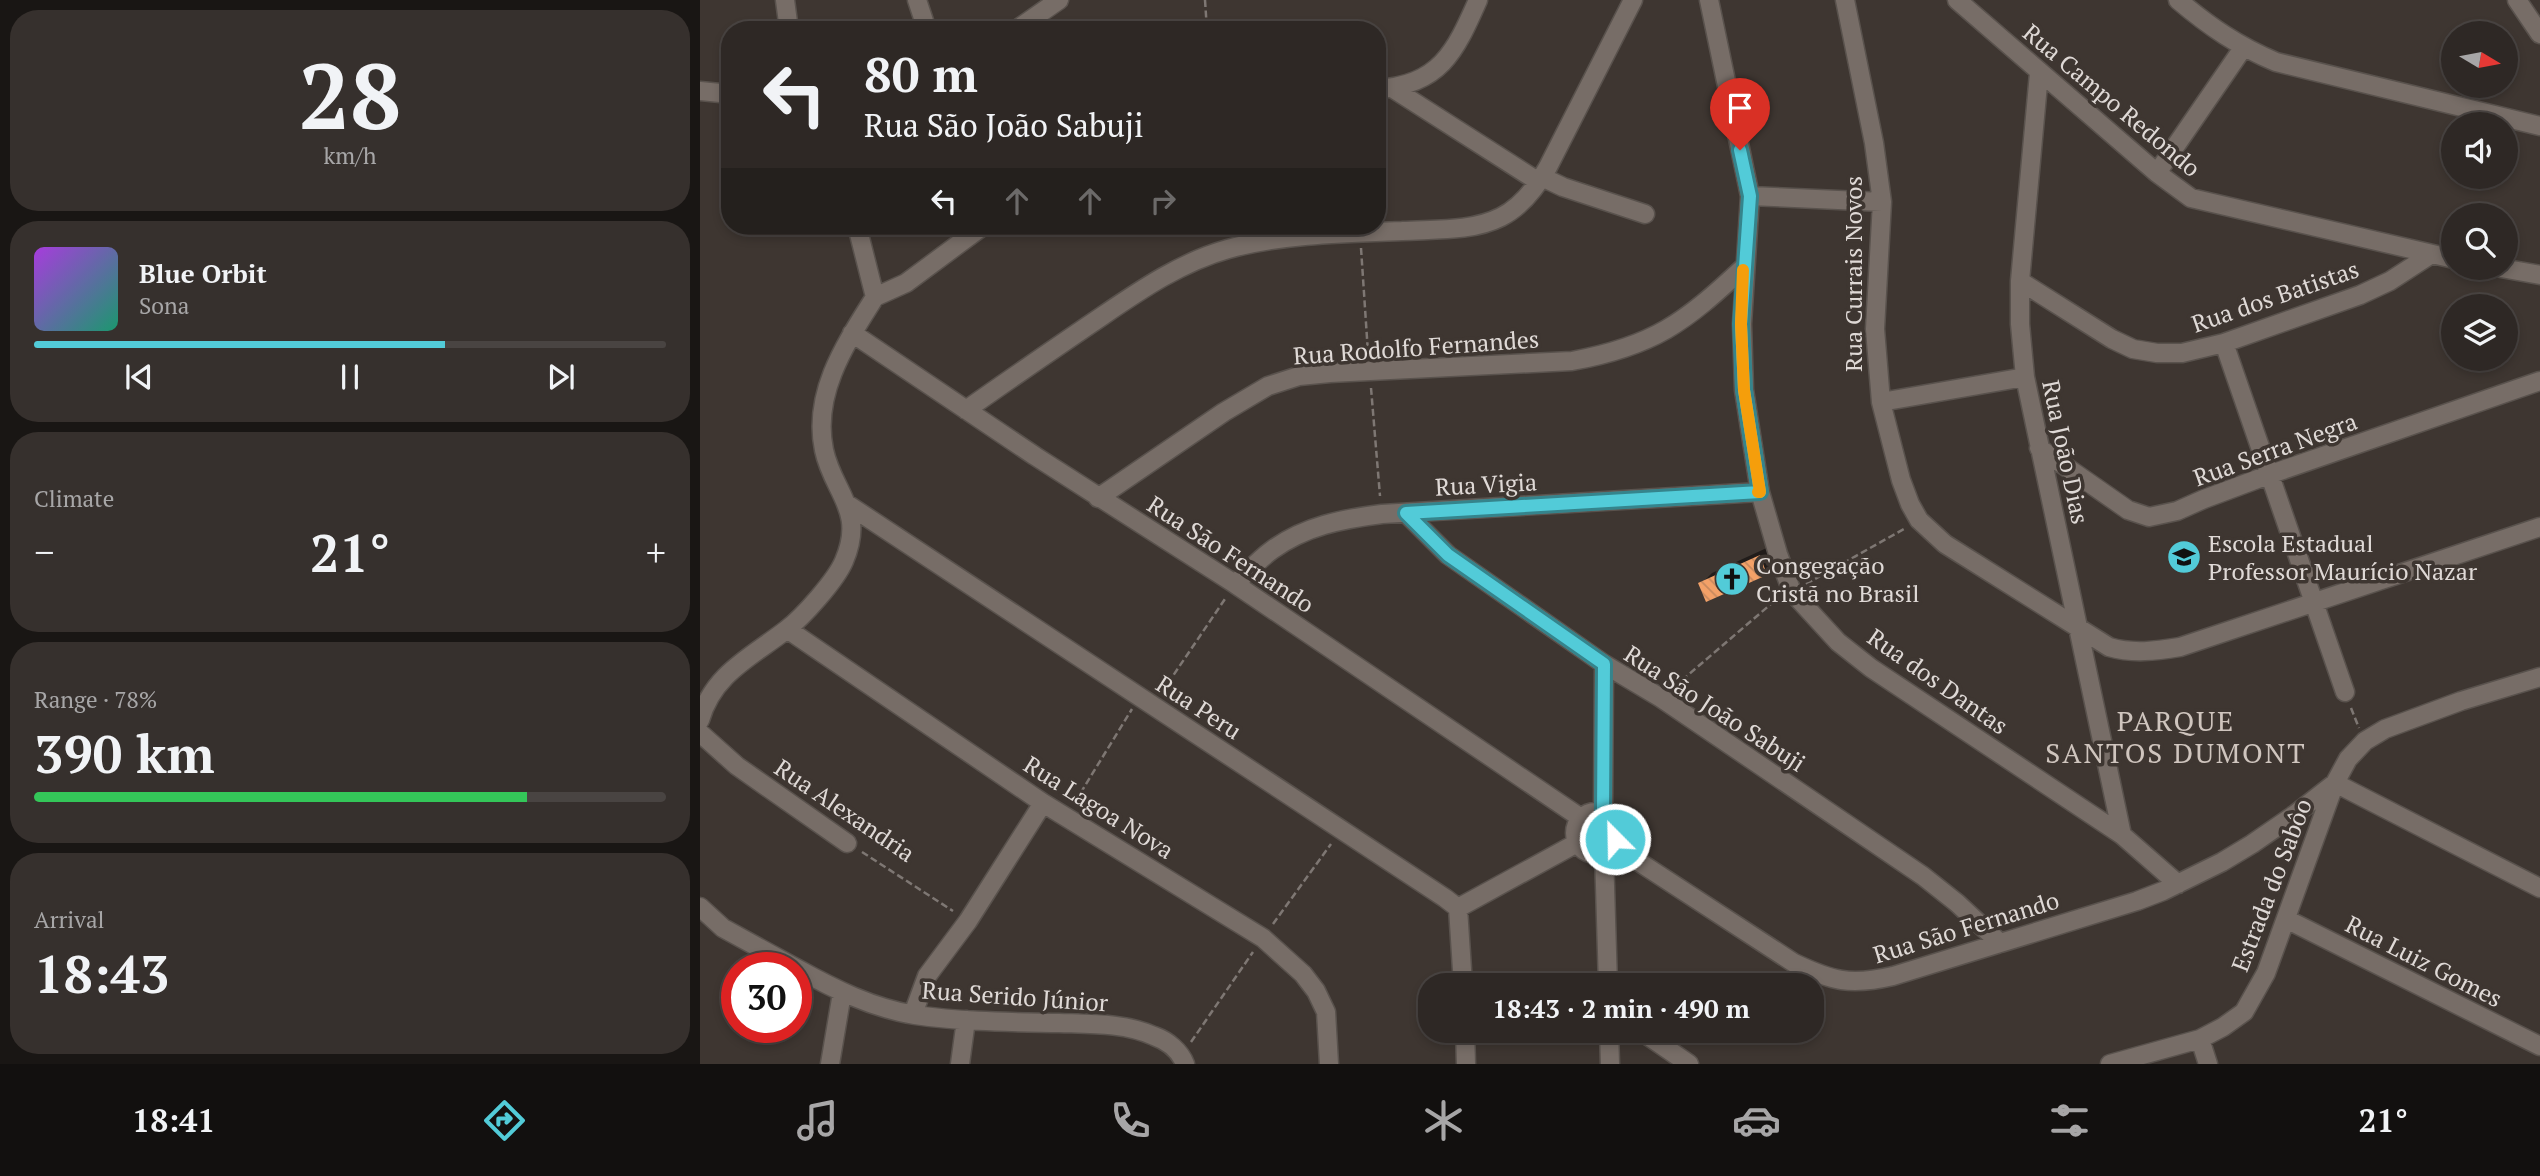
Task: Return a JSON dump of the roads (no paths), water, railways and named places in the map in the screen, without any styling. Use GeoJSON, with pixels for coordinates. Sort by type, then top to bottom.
{"type":"FeatureCollection","features":[{"type":"Feature","properties":{"kind":"street"},"geometry":{"type":"LineString","coordinates":[[785,0],[788,21]]}},
{"type":"Feature","properties":{"kind":"street"},"geometry":{"type":"LineString","coordinates":[[917,0],[924,21]]}},
{"type":"Feature","properties":{"kind":"street"},"geometry":{"type":"LineString","coordinates":[[1029,21],[1059,0]]}},
{"type":"Feature","properties":{"kind":"street"},"geometry":{"type":"LineString","coordinates":[[1386,88],[1433,74],[1464,31],[1478,0]]}},
{"type":"Feature","properties":{"kind":"street"},"geometry":{"type":"LineString","coordinates":[[1386,231],[1484,224],[1504,216],[1521,202],[1541,179],[1633,0]]}},
{"type":"Feature","properties":{"kind":"street","name":"Rua dos Dantas"},"geometry":{"type":"LineString","coordinates":[[1709,0],[1750,196],[1741,324],[1744,390],[1760,492],[1792,592],[1838,642],[1871,668],[2122,835],[2178,884]]}},
{"type":"Feature","properties":{"kind":"street","name":"Rua Currais Novos"},"geometry":{"type":"LineString","coordinates":[[1845,0],[1874,143],[1882,202],[1875,329],[1881,401],[1900,480],[1919,520],[1945,544],[2109,648],[2153,651],[2180,647],[2540,527]]}},
{"type":"Feature","properties":{"kind":"street"},"geometry":{"type":"LineString","coordinates":[[2178,0],[2204,23],[2242,48],[2276,62],[2540,126]]}},
{"type":"Feature","properties":{"kind":"street"},"geometry":{"type":"LineString","coordinates":[[2517,0],[2540,34]]}},
{"type":"Feature","properties":{"kind":"street","name":"Rua Campo Redondo"},"geometry":{"type":"LineString","coordinates":[[1965,3],[2039,73],[2157,173],[2191,198],[2441,257]]}},
{"type":"Feature","properties":{"kind":"street"},"geometry":{"type":"LineString","coordinates":[[2157,173],[2242,48]]}},
{"type":"Feature","properties":{"kind":"street","name":"Rua João Dias"},"geometry":{"type":"LineString","coordinates":[[2039,73],[2020,281],[2020,324],[2025,377],[2122,835]]}},
{"type":"Feature","properties":{"kind":"street"},"geometry":{"type":"LineString","coordinates":[[1386,89],[1541,179],[1646,214]]}},
{"type":"Feature","properties":{"kind":"street"},"geometry":{"type":"LineString","coordinates":[[700,92],[721,93]]}},
{"type":"Feature","properties":{"kind":"street"},"geometry":{"type":"LineString","coordinates":[[1750,196],[1882,202]]}},
{"type":"Feature","properties":{"kind":"street"},"geometry":{"type":"LineString","coordinates":[[859,235],[875,297]]}},
{"type":"Feature","properties":{"kind":"street"},"geometry":{"type":"LineString","coordinates":[[700,720],[705,704],[720,680],[749,655],[787,629],[830,584],[843,564],[851,544],[852,525],[847,504],[824,451],[821,427],[823,401],[831,374],[852,333],[875,297],[905,283],[972,235]]}},
{"type":"Feature","properties":{"kind":"street"},"geometry":{"type":"LineString","coordinates":[[967,410],[1138,291],[1196,260],[1227,249],[1266,242],[1338,235]]}},
{"type":"Feature","properties":{"kind":"street","name":"Rua dos Batistas"},"geometry":{"type":"LineString","coordinates":[[2020,281],[2112,339],[2133,349],[2182,353],[2224,343],[2360,295],[2390,281],[2430,255]]}},
{"type":"Feature","properties":{"kind":"street","name":"Rua Rodolfo Fernandes"},"geometry":{"type":"LineString","coordinates":[[1098,498],[1224,412],[1268,386],[1299,376],[1572,361],[1607,355],[1664,333],[1689,316],[1744,267]]}},
{"type":"Feature","properties":{"kind":"street"},"geometry":{"type":"LineString","coordinates":[[2518,271],[2540,275]]}},
{"type":"Feature","properties":{"kind":"street","name":"Rua São Fernando"},"geometry":{"type":"LineString","coordinates":[[852,333],[1098,498],[1235,584],[1581,818]]}},
{"type":"Feature","properties":{"kind":"street"},"geometry":{"type":"LineString","coordinates":[[2224,343],[2345,692]]}},
{"type":"Feature","properties":{"kind":"street"},"geometry":{"type":"LineString","coordinates":[[1881,401],[2025,377]]}},
{"type":"Feature","properties":{"kind":"street","name":"Rua Serra Negra"},"geometry":{"type":"LineString","coordinates":[[2039,448],[2129,510],[2149,517],[2177,512],[2271,474],[2540,381]]}},
{"type":"Feature","properties":{"kind":"street","name":"Rua Vigia"},"geometry":{"type":"LineString","coordinates":[[1235,584],[1272,551],[1321,524],[1382,514],[1760,492]]}},
{"type":"Feature","properties":{"kind":"street","name":"Rua Peru"},"geometry":{"type":"LineString","coordinates":[[847,504],[1458,908]]}},
{"type":"Feature","properties":{"kind":"street","name":"Rua São João Sabuji"},"geometry":{"type":"LineString","coordinates":[[1406,513],[1448,555],[1604,664],[1661,698],[1923,876],[2000,943]]}},
{"type":"Feature","properties":{"kind":"street","name":"Rua Lagoa Nova"},"geometry":{"type":"LineString","coordinates":[[787,629],[1044,803],[1263,938],[1283,954],[1316,991],[1326,1012],[1329,1064]]}},
{"type":"Feature","properties":{"kind":"street"},"geometry":{"type":"LineString","coordinates":[[1603,814],[1604,664]]}},
{"type":"Feature","properties":{"kind":"street","name":"Estrada do Sabôo"},"geometry":{"type":"LineString","coordinates":[[2110,1064],[2200,1039],[2244,1012],[2266,973],[2335,783],[2348,759],[2365,741],[2385,729],[2422,714],[2540,677]]}},
{"type":"Feature","properties":{"kind":"street","name":"Rua Alexandria"},"geometry":{"type":"LineString","coordinates":[[700,733],[737,766],[847,843]]}},
{"type":"Feature","properties":{"kind":"street"},"geometry":{"type":"LineString","coordinates":[[2335,783],[2540,888]]}},
{"type":"Feature","properties":{"kind":"street","name":"Rua São Fernando"},"geometry":{"type":"LineString","coordinates":[[1608,849],[1794,963],[1826,978],[1870,981],[2137,901],[2178,884],[2252,844],[2294,816],[2335,783]]}},
{"type":"Feature","properties":{"kind":"street"},"geometry":{"type":"LineString","coordinates":[[913,1014],[927,976],[968,921],[1044,803]]}},
{"type":"Feature","properties":{"kind":"street"},"geometry":{"type":"LineString","coordinates":[[1608,849],[1590,853],[1577,842],[1575,832],[1581,818],[1591,813],[1603,814],[1615,827],[1615,839],[1608,849],[1608,973]]}},
{"type":"Feature","properties":{"kind":"street"},"geometry":{"type":"LineString","coordinates":[[1462,973],[1458,908],[1577,842]]}},
{"type":"Feature","properties":{"kind":"street","name":"Rua Serido Júnior"},"geometry":{"type":"LineString","coordinates":[[700,906],[723,928],[767,952]]}},
{"type":"Feature","properties":{"kind":"street","name":"Rua Luiz Gomes"},"geometry":{"type":"LineString","coordinates":[[2286,919],[2540,1046]]}},
{"type":"Feature","properties":{"kind":"street","name":"Rua Serido Júnior"},"geometry":{"type":"LineString","coordinates":[[812,977],[842,993],[913,1014],[965,1020],[1127,1028],[1154,1035],[1170,1044],[1182,1056],[1185,1064]]}},
{"type":"Feature","properties":{"kind":"street"},"geometry":{"type":"LineString","coordinates":[[830,1064],[842,993]]}},
{"type":"Feature","properties":{"kind":"street"},"geometry":{"type":"LineString","coordinates":[[960,1064],[965,1020]]}},
{"type":"Feature","properties":{"kind":"street"},"geometry":{"type":"LineString","coordinates":[[2200,1039],[2208,1064]]}},
{"type":"Feature","properties":{"kind":"street"},"geometry":{"type":"LineString","coordinates":[[1465,1043],[1466,1064]]}},
{"type":"Feature","properties":{"kind":"street"},"geometry":{"type":"LineString","coordinates":[[1609,1043],[1610,1064]]}},
{"type":"Feature","properties":{"kind":"street"},"geometry":{"type":"LineString","coordinates":[[1658,1043],[1689,1064]]}},
{"type":"Feature","properties":{"kind":"place","name":"Escola Estadual Professor Maurício Nazar"},"geometry":{"type":"Point","coordinates":[2184,557]}},
{"type":"Feature","properties":{"kind":"place","name":"Congegação Cristã no Brasil"},"geometry":{"type":"Point","coordinates":[1732,579]}},
{"type":"Feature","properties":{"kind":"district","name":"PARQUE SANTOS DUMONT"},"geometry":{"type":"Point","coordinates":[2176,736]}}]}
